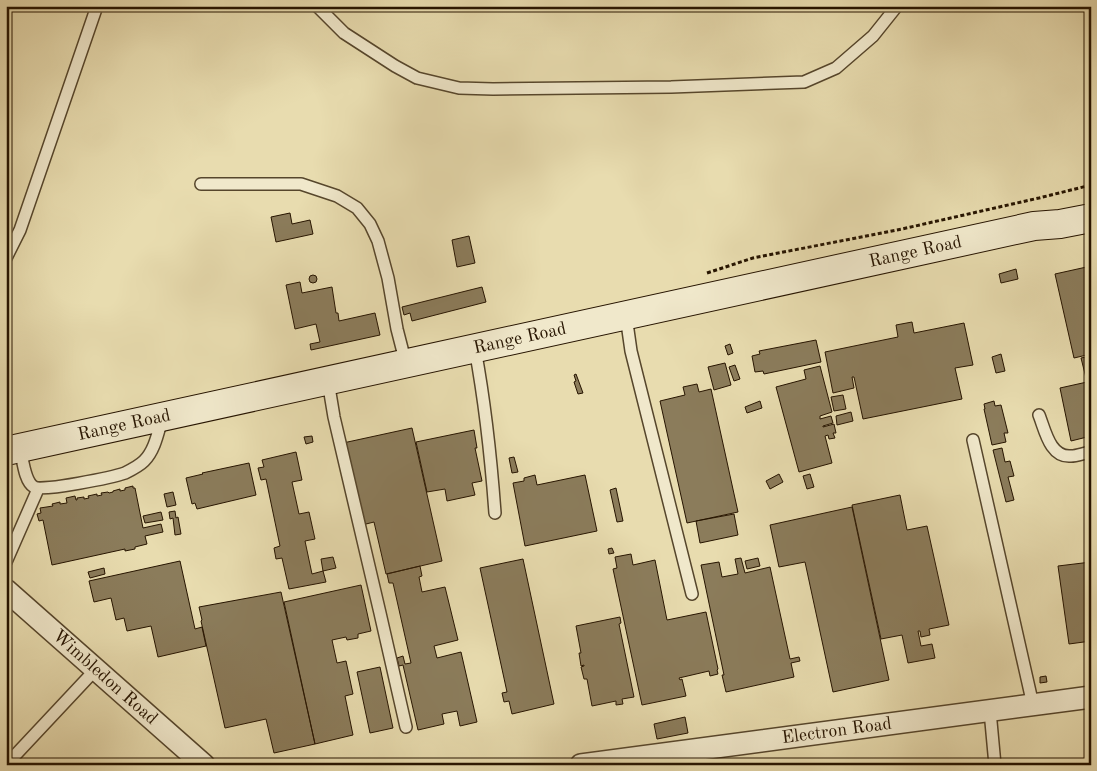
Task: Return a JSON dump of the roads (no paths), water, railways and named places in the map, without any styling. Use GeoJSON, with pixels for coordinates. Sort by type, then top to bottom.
{"type":"FeatureCollection","features":[{"type":"Feature","properties":{"kind":"main road","name":"Range Road"},"geometry":{"type":"LineString","coordinates":[[1034,226],[1058,214],[1091,204]]}},
{"type":"Feature","properties":{"kind":"main road","name":"Range Road"},"geometry":{"type":"LineString","coordinates":[[16,444],[163,417],[1034,226],[1060,224],[1091,218]]}},
{"type":"Feature","properties":{"kind":"street","name":"Wimbledon Road"},"geometry":{"type":"LineString","coordinates":[[6,590],[204,765]]}},
{"type":"Feature","properties":{"kind":"street","name":"Electron Road"},"geometry":{"type":"LineString","coordinates":[[582,765],[1091,698]]}},
{"type":"Feature","properties":{"kind":"lane"},"geometry":{"type":"LineString","coordinates":[[6,258],[20,230],[97,6]]}},
{"type":"Feature","properties":{"kind":"lane"},"geometry":{"type":"LineString","coordinates":[[317,6],[344,33],[417,78],[459,88],[493,89],[671,87],[804,82],[836,68],[873,36],[897,6]]}},
{"type":"Feature","properties":{"kind":"lane"},"geometry":{"type":"LineString","coordinates":[[201,184],[301,184],[337,196],[357,208],[370,224],[378,241],[388,278],[397,329],[406,364]]}},
{"type":"Feature","properties":{"kind":"lane"},"geometry":{"type":"LineString","coordinates":[[626,316],[632,351],[692,594]]}},
{"type":"Feature","properties":{"kind":"lane"},"geometry":{"type":"LineString","coordinates":[[475,349],[491,465],[495,513]]}},
{"type":"Feature","properties":{"kind":"lane"},"geometry":{"type":"LineString","coordinates":[[328,381],[334,417],[406,727]]}},
{"type":"Feature","properties":{"kind":"lane"},"geometry":{"type":"LineString","coordinates":[[1039,415],[1050,444],[1057,452],[1070,456],[1091,452]]}},
{"type":"Feature","properties":{"kind":"lane"},"geometry":{"type":"LineString","coordinates":[[16,444],[27,478],[31,484],[38,489],[47,489],[124,473],[136,466],[145,460],[150,453],[163,417]]}},
{"type":"Feature","properties":{"kind":"lane"},"geometry":{"type":"LineString","coordinates":[[973,440],[1033,705]]}},
{"type":"Feature","properties":{"kind":"lane"},"geometry":{"type":"LineString","coordinates":[[6,562],[38,489]]}},
{"type":"Feature","properties":{"kind":"lane"},"geometry":{"type":"LineString","coordinates":[[6,764],[96,669]]}},
{"type":"Feature","properties":{"kind":"lane"},"geometry":{"type":"LineString","coordinates":[[990,710],[995,765]]}}]}
